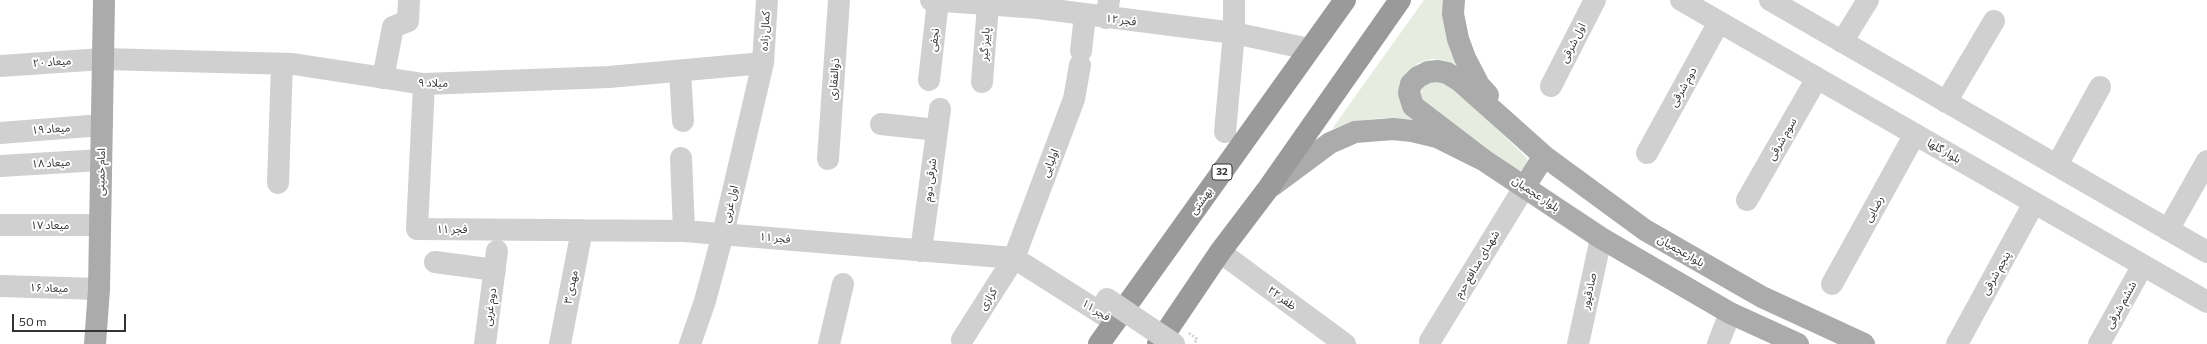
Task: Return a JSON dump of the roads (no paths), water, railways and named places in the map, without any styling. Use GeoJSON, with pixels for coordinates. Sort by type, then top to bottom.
{"type":"FeatureCollection","features":[{"type":"Feature","properties":{"kind":"highway","name":"بهشتی"},"geometry":{"type":"LineString","coordinates":[[1099,344],[1344,0]]}},
{"type":"Feature","properties":{"kind":"highway"},"geometry":{"type":"LineString","coordinates":[[1158,344],[1220,252],[1267,190],[1400,0]]}},
{"type":"Feature","properties":{"kind":"main road","name":"امام خمینی"},"geometry":{"type":"LineString","coordinates":[[95,344],[99,289],[104,0]]}},
{"type":"Feature","properties":{"kind":"main road"},"geometry":{"type":"LineString","coordinates":[[1454,0],[1454,14],[1458,39],[1465,58],[1479,85],[1515,129]]}},
{"type":"Feature","properties":{"kind":"main road"},"geometry":{"type":"LineString","coordinates":[[1485,161],[1413,106],[1409,93],[1411,84],[1418,77],[1438,71],[1447,73],[1460,81],[1515,129]]}},
{"type":"Feature","properties":{"kind":"main road","name":"بلوار عجمیان"},"geometry":{"type":"LineString","coordinates":[[1267,190],[1330,143],[1355,132],[1393,129],[1412,131],[1449,142],[1485,161],[1601,238],[1730,313],[1798,344]]}},
{"type":"Feature","properties":{"kind":"main road","name":"بلوارعجمیان"},"geometry":{"type":"LineString","coordinates":[[1515,129],[1544,156],[1645,230],[1762,297],[1864,344]]}},
{"type":"Feature","properties":{"kind":"main road"},"geometry":{"type":"LineString","coordinates":[[1524,186],[1544,156]]}},
{"type":"Feature","properties":{"kind":"street"},"geometry":{"type":"LineString","coordinates":[[383,78],[393,27],[408,21],[409,0]]}},
{"type":"Feature","properties":{"kind":"street","name":"کمال زاده"},"geometry":{"type":"LineString","coordinates":[[763,63],[766,0]]}},
{"type":"Feature","properties":{"kind":"street","name":"ذوالفقاری"},"geometry":{"type":"LineString","coordinates":[[828,159],[839,0]]}},
{"type":"Feature","properties":{"kind":"street","name":"فجر ۱۲"},"geometry":{"type":"LineString","coordinates":[[934,0],[988,5],[1039,4],[1084,15],[1108,9],[1309,49]]}},
{"type":"Feature","properties":{"kind":"street","name":"نجفی"},"geometry":{"type":"LineString","coordinates":[[929,80],[934,0]]}},
{"type":"Feature","properties":{"kind":"street"},"geometry":{"type":"LineString","coordinates":[[1225,132],[1234,33],[1234,0]]}},
{"type":"Feature","properties":{"kind":"street","name":"اول شرقی"},"geometry":{"type":"LineString","coordinates":[[1551,86],[1595,0]]}},
{"type":"Feature","properties":{"kind":"street","name":"بلوار گلها"},"geometry":{"type":"LineString","coordinates":[[1681,0],[2207,302]]}},
{"type":"Feature","properties":{"kind":"street"},"geometry":{"type":"LineString","coordinates":[[1770,0],[2207,252]]}},
{"type":"Feature","properties":{"kind":"street"},"geometry":{"type":"LineString","coordinates":[[1842,42],[1868,0]]}},
{"type":"Feature","properties":{"kind":"street","name":"پاییز گیر"},"geometry":{"type":"LineString","coordinates":[[982,82],[988,5]]}},
{"type":"Feature","properties":{"kind":"street","name":"اولیایی"},"geometry":{"type":"LineString","coordinates":[[1014,258],[1074,99],[1084,15]]}},
{"type":"Feature","properties":{"kind":"street"},"geometry":{"type":"LineString","coordinates":[[1946,102],[1994,21]]}},
{"type":"Feature","properties":{"kind":"street","name":"دوم شرقی"},"geometry":{"type":"LineString","coordinates":[[1647,153],[1719,22]]}},
{"type":"Feature","properties":{"kind":"street","name":"میلاد ۹"},"geometry":{"type":"LineString","coordinates":[[103,59],[282,64],[424,84],[609,77],[680,72],[763,63]]}},
{"type":"Feature","properties":{"kind":"street","name":"میعاد ۲۰"},"geometry":{"type":"LineString","coordinates":[[0,66],[103,59]]}},
{"type":"Feature","properties":{"kind":"street","name":"اول غربی"},"geometry":{"type":"LineString","coordinates":[[690,344],[705,301],[723,234],[763,63]]}},
{"type":"Feature","properties":{"kind":"street"},"geometry":{"type":"LineString","coordinates":[[278,183],[282,64]]}},
{"type":"Feature","properties":{"kind":"street"},"geometry":{"type":"LineString","coordinates":[[680,72],[683,122]]}},
{"type":"Feature","properties":{"kind":"street","name":"سوم شرقی"},"geometry":{"type":"LineString","coordinates":[[1747,200],[1817,78]]}},
{"type":"Feature","properties":{"kind":"street","name":"فجر ۱۱"},"geometry":{"type":"LineString","coordinates":[[424,84],[417,229],[684,231],[1014,258],[1115,322]]}},
{"type":"Feature","properties":{"kind":"street"},"geometry":{"type":"LineString","coordinates":[[2057,165],[2100,87]]}},
{"type":"Feature","properties":{"kind":"street","name":"شرقی دوم"},"geometry":{"type":"LineString","coordinates":[[881,124],[885,126],[938,120],[921,251]]}},
{"type":"Feature","properties":{"kind":"street","name":"میعاد ۱۹"},"geometry":{"type":"LineString","coordinates":[[0,133],[102,125]]}},
{"type":"Feature","properties":{"kind":"street","name":"رضایی"},"geometry":{"type":"LineString","coordinates":[[1832,284],[1915,134]]}},
{"type":"Feature","properties":{"kind":"street"},"geometry":{"type":"LineString","coordinates":[[681,158],[684,231]]}},
{"type":"Feature","properties":{"kind":"street","name":"میعاد ۱۸"},"geometry":{"type":"LineString","coordinates":[[0,166],[101,160]]}},
{"type":"Feature","properties":{"kind":"street"},"geometry":{"type":"LineString","coordinates":[[2168,230],[2207,161]]}},
{"type":"Feature","properties":{"kind":"street","name":"شهدای مدافع حرم"},"geometry":{"type":"LineString","coordinates":[[1430,341],[1524,186]]}},
{"type":"Feature","properties":{"kind":"street","name":"پنجم شرقی"},"geometry":{"type":"LineString","coordinates":[[1957,344],[2034,203]]}},
{"type":"Feature","properties":{"kind":"street","name":"میعاد ۱۷"},"geometry":{"type":"LineString","coordinates":[[0,225],[100,225]]}},
{"type":"Feature","properties":{"kind":"street","name":"مهدی ۳"},"geometry":{"type":"LineString","coordinates":[[560,344],[582,230]]}},
{"type":"Feature","properties":{"kind":"street","name":"صادقپور"},"geometry":{"type":"LineString","coordinates":[[1578,344],[1601,238]]}},
{"type":"Feature","properties":{"kind":"street","name":"ظفر ۲۲"},"geometry":{"type":"LineString","coordinates":[[1220,252],[1345,344]]}},
{"type":"Feature","properties":{"kind":"street","name":"کزازی"},"geometry":{"type":"LineString","coordinates":[[962,340],[1014,258]]}},
{"type":"Feature","properties":{"kind":"street","name":"دوم غربی"},"geometry":{"type":"LineString","coordinates":[[435,262],[496,261],[485,344]]}},
{"type":"Feature","properties":{"kind":"street","name":"ششم شرقی"},"geometry":{"type":"LineString","coordinates":[[2099,344],[2143,265]]}},
{"type":"Feature","properties":{"kind":"street"},"geometry":{"type":"LineString","coordinates":[[829,344],[843,284]]}},
{"type":"Feature","properties":{"kind":"street","name":"میعاد ۱۶"},"geometry":{"type":"LineString","coordinates":[[0,286],[99,289]]}},
{"type":"Feature","properties":{"kind":"street"},"geometry":{"type":"LineString","coordinates":[[1107,299],[1174,344]]}},
{"type":"Feature","properties":{"kind":"street"},"geometry":{"type":"LineString","coordinates":[[1718,344],[1730,313]]}}]}
